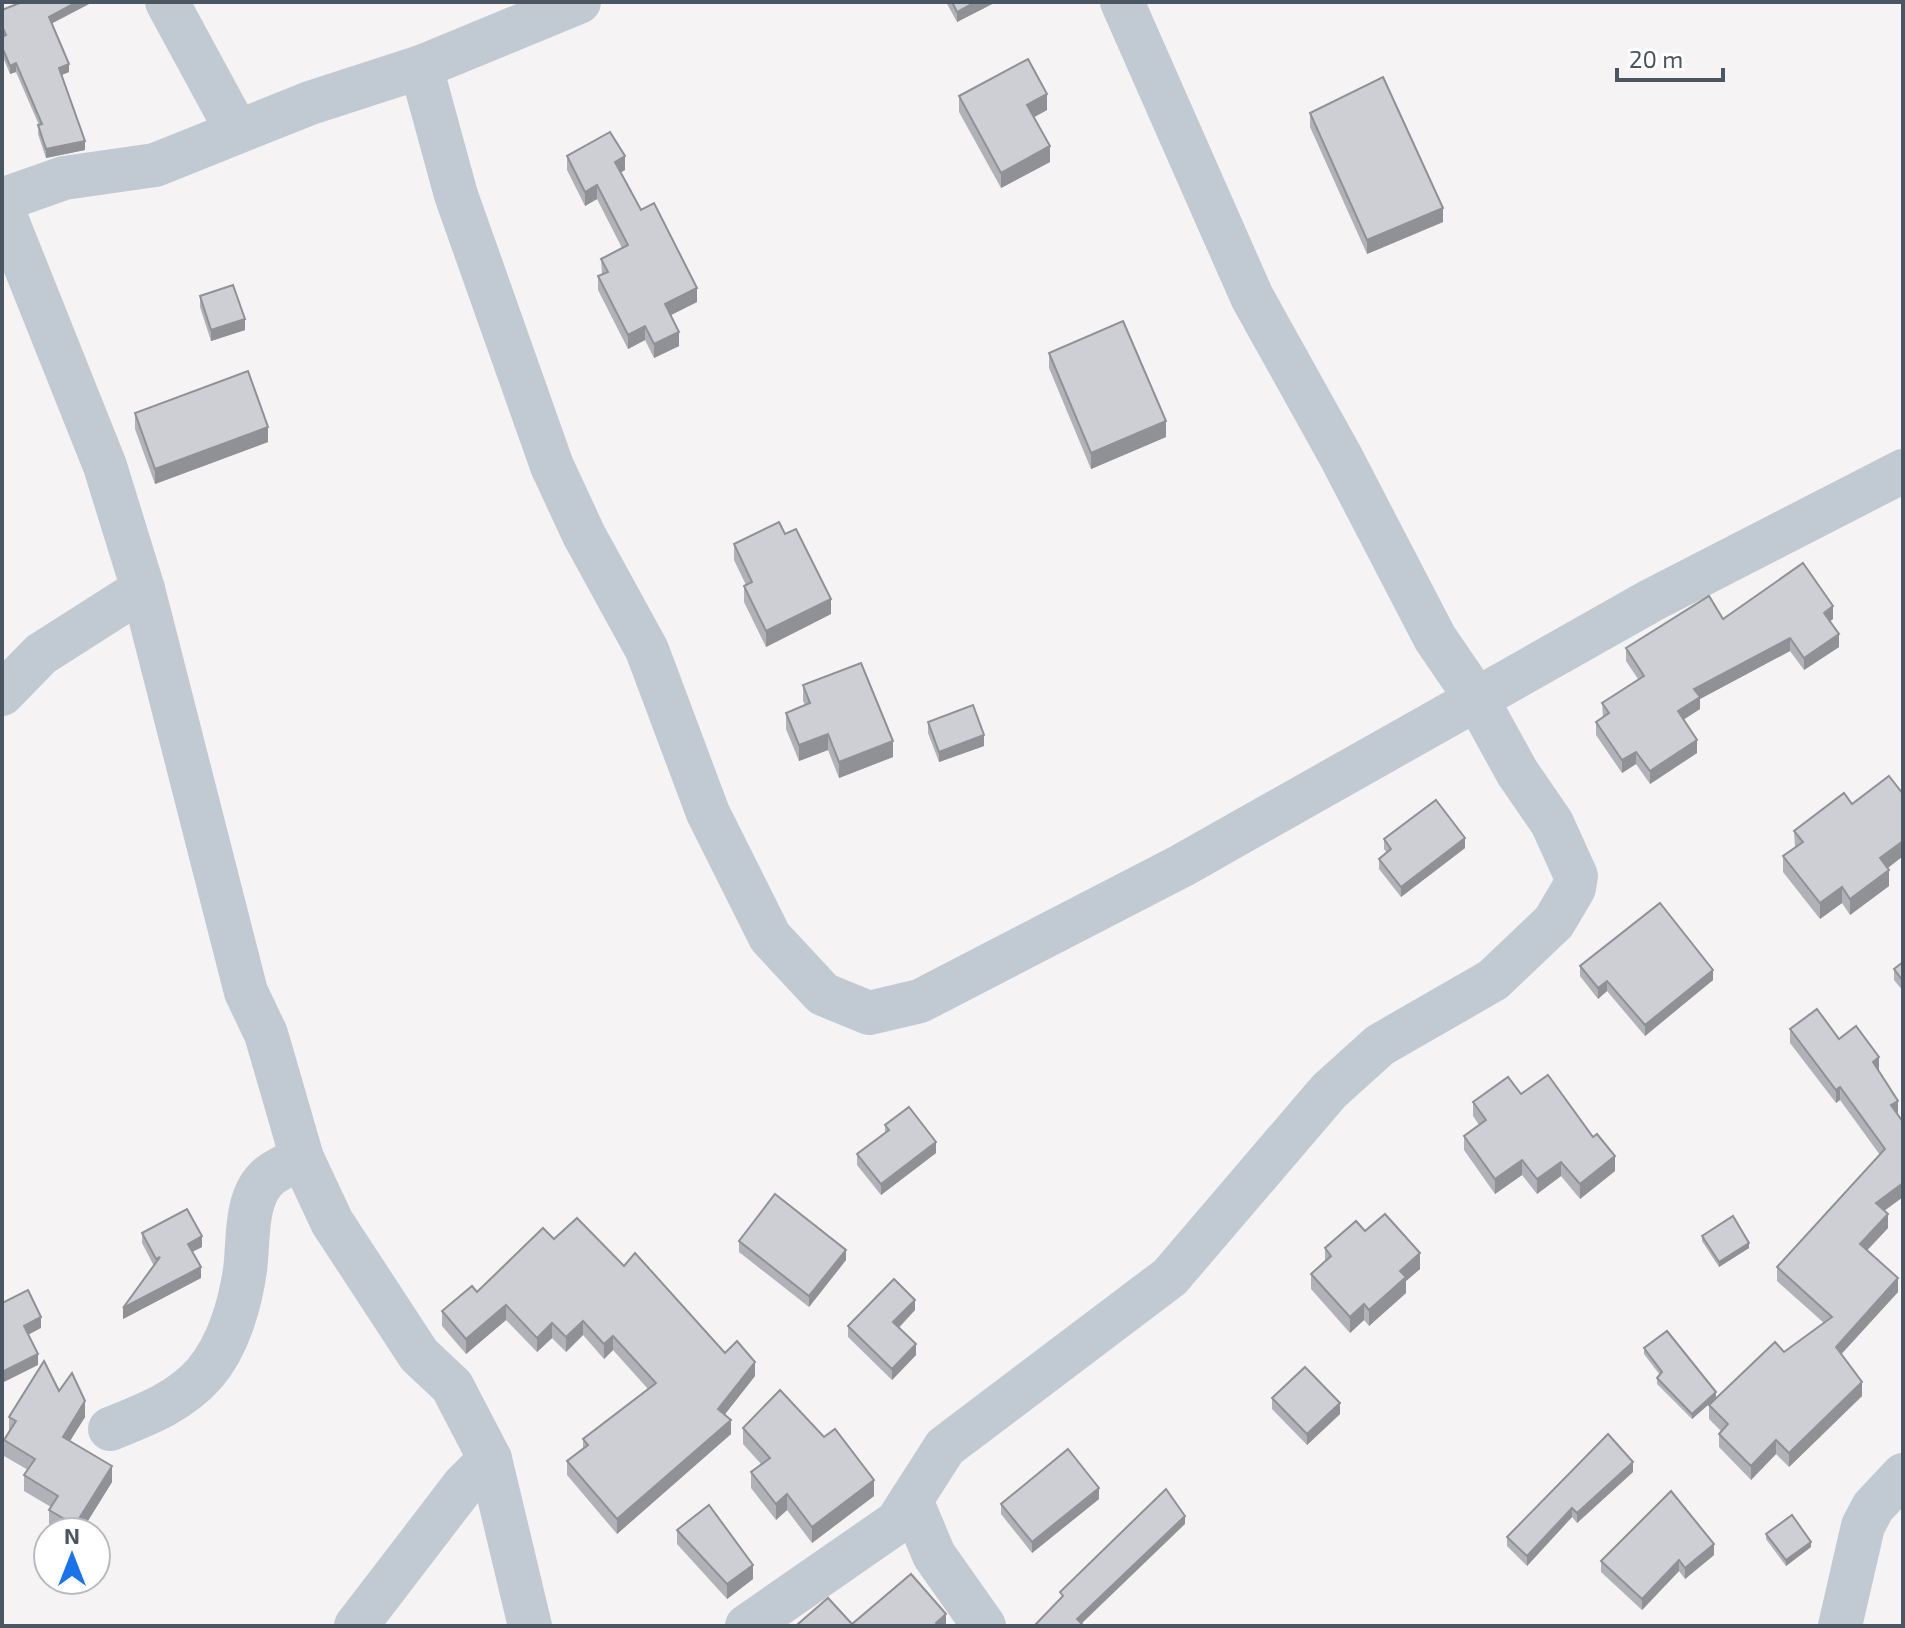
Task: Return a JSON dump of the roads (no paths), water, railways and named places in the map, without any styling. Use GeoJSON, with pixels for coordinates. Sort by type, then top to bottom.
{"type":"FeatureCollection","features":[{"type":"Feature","properties":{"kind":"street"},"geometry":{"type":"LineString","coordinates":[[167,2],[237,131]]}},
{"type":"Feature","properties":{"kind":"street"},"geometry":{"type":"LineString","coordinates":[[2,200],[64,178],[155,165],[237,131],[421,67],[579,2]]}},
{"type":"Feature","properties":{"kind":"street"},"geometry":{"type":"LineString","coordinates":[[747,1626],[897,1522],[932,1463],[962,1432],[1170,1277],[1329,1091],[1380,1045],[1493,980],[1554,922],[1574,888],[1572,865],[1552,823],[1517,772],[1478,701],[1435,638],[1341,457],[1252,297],[1122,2]]}},
{"type":"Feature","properties":{"kind":"street"},"geometry":{"type":"LineString","coordinates":[[421,67],[456,195],[552,466],[584,535],[647,650],[708,813],[770,937],[823,994],[869,1013],[920,1001],[1181,866],[1652,600],[1903,471]]}},
{"type":"Feature","properties":{"kind":"street"},"geometry":{"type":"LineString","coordinates":[[2,208],[105,466],[143,589],[246,992],[266,1034],[302,1158],[332,1222],[419,1355],[452,1386],[490,1459],[530,1626]]}},
{"type":"Feature","properties":{"kind":"street"},"geometry":{"type":"LineString","coordinates":[[2,694],[41,654],[143,589]]}},
{"type":"Feature","properties":{"kind":"street"},"geometry":{"type":"LineString","coordinates":[[110,1429],[178,1398],[206,1372],[227,1335],[237,1306],[249,1219],[257,1194],[268,1177],[302,1158]]}},
{"type":"Feature","properties":{"kind":"street"},"geometry":{"type":"LineString","coordinates":[[356,1626],[464,1485],[490,1459]]}},
{"type":"Feature","properties":{"kind":"street"},"geometry":{"type":"LineString","coordinates":[[1840,1626],[1863,1526],[1873,1507],[1903,1475]]}},
{"type":"Feature","properties":{"kind":"street"},"geometry":{"type":"LineString","coordinates":[[911,1500],[934,1555],[984,1626]]}}]}
